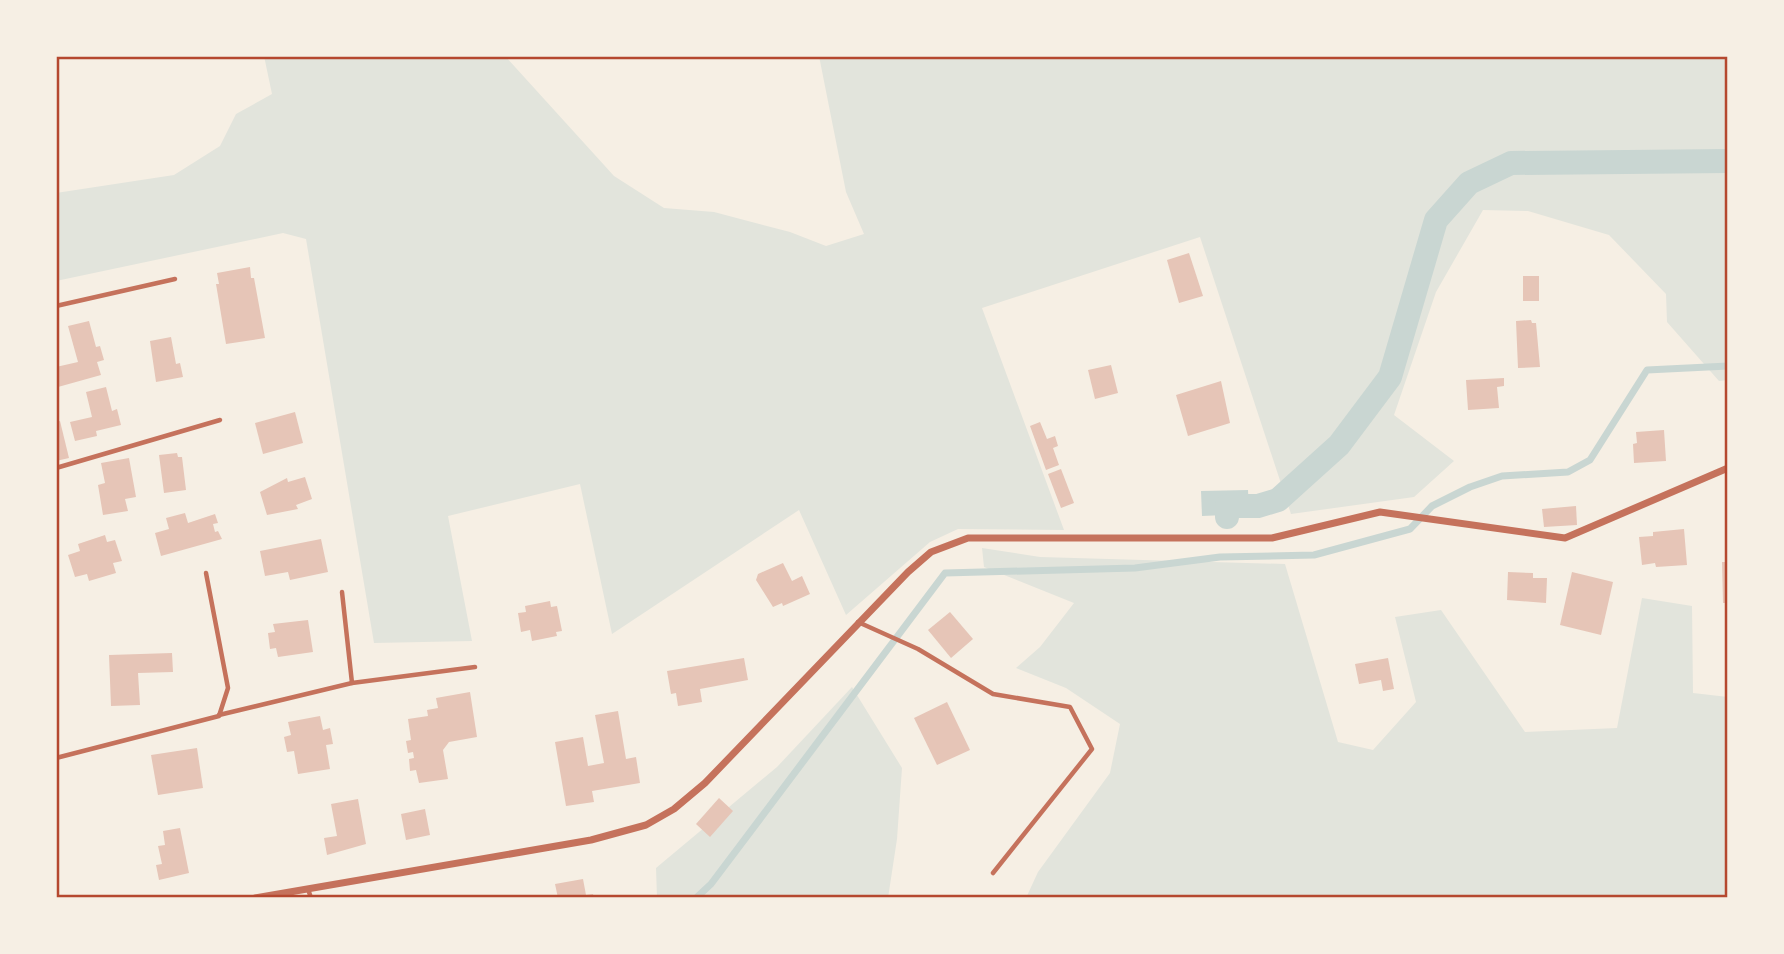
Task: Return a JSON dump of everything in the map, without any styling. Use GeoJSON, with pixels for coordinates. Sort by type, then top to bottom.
{"type":"FeatureCollection","features":[{"type":"Feature","properties":{"kind":"street"},"geometry":{"type":"LineString","coordinates":[[254,898],[581,842],[646,825],[674,809],[705,783],[857,621],[931,552],[968,538],[1272,538],[1380,512],[1565,538],[1728,468]]}},
{"type":"Feature","properties":{"kind":"lane"},"geometry":{"type":"LineString","coordinates":[[56,306],[175,278]]}},
{"type":"Feature","properties":{"kind":"lane"},"geometry":{"type":"LineString","coordinates":[[56,468],[220,420]]}},
{"type":"Feature","properties":{"kind":"lane"},"geometry":{"type":"LineString","coordinates":[[206,573],[228,688],[219,716]]}},
{"type":"Feature","properties":{"kind":"lane"},"geometry":{"type":"LineString","coordinates":[[342,592],[352,684]]}},
{"type":"Feature","properties":{"kind":"lane"},"geometry":{"type":"LineString","coordinates":[[857,621],[918,649],[993,694],[1070,707],[1092,748],[993,873]]}},
{"type":"Feature","properties":{"kind":"lane"},"geometry":{"type":"LineString","coordinates":[[56,758],[352,684],[475,667]]}},
{"type":"Feature","properties":{"kind":"lane"},"geometry":{"type":"LineString","coordinates":[[308,888],[311,898]]}},
{"type":"Feature","properties":{"kind":"shaded area"},"geometry":{"type":"Polygon","coordinates":[[[264,56],[348,56],[350,59],[505,56],[614,176],[664,208],[714,212],[790,232],[826,246],[864,234],[846,192],[819,56],[1728,56],[1728,380],[1719,381],[1667,322],[1666,294],[1609,235],[1528,211],[1483,210],[1436,292],[1394,415],[1454,461],[1414,497],[1291,514],[1200,237],[982,308],[1064,530],[958,529],[930,542],[846,615],[799,510],[612,634],[580,484],[448,516],[472,641],[374,643],[306,239],[283,233],[56,281],[56,193],[174,175],[220,146],[236,114],[272,94],[264,56]]]}},
{"type":"Feature","properties":{"kind":"shaded area"},"geometry":{"type":"Polygon","coordinates":[[[1248,490],[1249,514],[1202,516],[1201,491],[1248,490]]]}},
{"type":"Feature","properties":{"kind":"shaded area"},"geometry":{"type":"Polygon","coordinates":[[[982,548],[1040,557],[1285,564],[1338,742],[1373,750],[1416,702],[1395,617],[1441,610],[1525,732],[1617,728],[1642,598],[1692,606],[1693,693],[1728,697],[1728,898],[1026,898],[1038,872],[1110,773],[1120,724],[1066,688],[1016,668],[1040,647],[1074,603],[984,567],[982,548]]]}},
{"type":"Feature","properties":{"kind":"shaded area"},"geometry":{"type":"Polygon","coordinates":[[[852,687],[902,768],[897,839],[888,898],[657,898],[656,868],[777,767],[852,687]]]}},
{"type":"Feature","properties":{"kind":"building"},"geometry":{"type":"Polygon","coordinates":[[[1189,253],[1203,296],[1179,303],[1167,260],[1189,253]]]}},
{"type":"Feature","properties":{"kind":"building"},"geometry":{"type":"Polygon","coordinates":[[[250,267],[265,338],[226,344],[216,284],[219,284],[217,273],[250,267]]]}},
{"type":"Feature","properties":{"kind":"building"},"geometry":{"type":"Polygon","coordinates":[[[1523,276],[1539,276],[1539,301],[1523,301],[1523,276]]]}},
{"type":"Feature","properties":{"kind":"building"},"geometry":{"type":"Polygon","coordinates":[[[1531,320],[1536,323],[1540,367],[1518,368],[1516,321],[1531,320]]]}},
{"type":"Feature","properties":{"kind":"building"},"geometry":{"type":"Polygon","coordinates":[[[89,321],[96,347],[100,346],[104,360],[97,362],[101,375],[58,387],[56,367],[78,362],[68,326],[89,321]]]}},
{"type":"Feature","properties":{"kind":"building"},"geometry":{"type":"Polygon","coordinates":[[[171,337],[176,364],[180,363],[183,377],[156,382],[150,341],[171,337]]]}},
{"type":"Feature","properties":{"kind":"building"},"geometry":{"type":"Polygon","coordinates":[[[1111,365],[1118,393],[1095,399],[1088,370],[1111,365]]]}},
{"type":"Feature","properties":{"kind":"building"},"geometry":{"type":"Polygon","coordinates":[[[1504,378],[1504,386],[1497,387],[1499,408],[1468,410],[1466,380],[1504,378]]]}},
{"type":"Feature","properties":{"kind":"building"},"geometry":{"type":"Polygon","coordinates":[[[1221,381],[1230,423],[1188,436],[1176,395],[1221,381]]]}},
{"type":"Feature","properties":{"kind":"building"},"geometry":{"type":"Polygon","coordinates":[[[106,387],[112,411],[117,409],[121,425],[96,431],[97,436],[75,441],[70,422],[92,417],[86,392],[106,387]]]}},
{"type":"Feature","properties":{"kind":"building"},"geometry":{"type":"Polygon","coordinates":[[[295,412],[303,443],[263,454],[255,423],[295,412]]]}},
{"type":"Feature","properties":{"kind":"building"},"geometry":{"type":"Polygon","coordinates":[[[60,421],[69,458],[56,461],[56,422],[60,421]]]}},
{"type":"Feature","properties":{"kind":"building"},"geometry":{"type":"Polygon","coordinates":[[[1040,422],[1047,439],[1055,436],[1058,446],[1053,448],[1059,465],[1046,470],[1030,426],[1040,422]]]}},
{"type":"Feature","properties":{"kind":"building"},"geometry":{"type":"Polygon","coordinates":[[[1664,430],[1666,461],[1634,463],[1633,444],[1637,443],[1636,432],[1664,430]]]}},
{"type":"Feature","properties":{"kind":"building"},"geometry":{"type":"Polygon","coordinates":[[[177,453],[178,457],[182,457],[186,490],[164,493],[159,455],[177,453]]]}},
{"type":"Feature","properties":{"kind":"building"},"geometry":{"type":"Polygon","coordinates":[[[129,458],[136,497],[125,499],[128,511],[103,515],[98,485],[105,483],[101,463],[129,458]]]}},
{"type":"Feature","properties":{"kind":"building"},"geometry":{"type":"Polygon","coordinates":[[[1061,469],[1074,503],[1061,508],[1048,474],[1061,469]]]}},
{"type":"Feature","properties":{"kind":"building"},"geometry":{"type":"Polygon","coordinates":[[[305,477],[312,499],[296,505],[298,509],[267,515],[260,492],[287,478],[288,482],[305,477]]]}},
{"type":"Feature","properties":{"kind":"building"},"geometry":{"type":"Polygon","coordinates":[[[1576,506],[1577,525],[1544,527],[1542,509],[1576,506]]]}},
{"type":"Feature","properties":{"kind":"building"},"geometry":{"type":"Polygon","coordinates":[[[185,513],[188,523],[215,514],[218,523],[213,524],[215,532],[218,531],[222,539],[161,556],[155,533],[169,529],[166,518],[185,513]]]}},
{"type":"Feature","properties":{"kind":"building"},"geometry":{"type":"Polygon","coordinates":[[[1684,529],[1687,565],[1642,565],[1639,537],[1653,536],[1653,532],[1684,529]]]}},
{"type":"Feature","properties":{"kind":"building"},"geometry":{"type":"Polygon","coordinates":[[[105,535],[107,542],[115,540],[122,561],[113,563],[116,573],[89,581],[87,574],[75,577],[68,555],[80,551],[78,544],[105,535]]]}},
{"type":"Feature","properties":{"kind":"building"},"geometry":{"type":"Polygon","coordinates":[[[321,539],[328,572],[290,580],[288,572],[265,576],[260,551],[321,539]]]}},
{"type":"Feature","properties":{"kind":"building"},"geometry":{"type":"Polygon","coordinates":[[[1722,562],[1728,562],[1728,603],[1723,603],[1722,562]]]}},
{"type":"Feature","properties":{"kind":"building"},"geometry":{"type":"Polygon","coordinates":[[[783,563],[792,581],[802,576],[810,594],[783,606],[782,603],[773,607],[756,580],[758,574],[783,563]]]}},
{"type":"Feature","properties":{"kind":"building"},"geometry":{"type":"Polygon","coordinates":[[[1508,572],[1533,573],[1533,578],[1547,578],[1546,603],[1507,600],[1508,572]]]}},
{"type":"Feature","properties":{"kind":"building"},"geometry":{"type":"Polygon","coordinates":[[[1572,572],[1613,582],[1601,635],[1560,625],[1572,572]]]}},
{"type":"Feature","properties":{"kind":"building"},"geometry":{"type":"Polygon","coordinates":[[[550,601],[551,607],[557,606],[562,631],[556,632],[557,636],[532,641],[530,630],[521,632],[518,613],[526,612],[525,606],[550,601]]]}},
{"type":"Feature","properties":{"kind":"building"},"geometry":{"type":"Polygon","coordinates":[[[950,612],[973,639],[951,658],[928,630],[950,612]]]}},
{"type":"Feature","properties":{"kind":"building"},"geometry":{"type":"Polygon","coordinates":[[[308,620],[313,652],[278,657],[276,648],[270,649],[268,633],[275,632],[273,624],[308,620]]]}},
{"type":"Feature","properties":{"kind":"building"},"geometry":{"type":"Polygon","coordinates":[[[172,653],[173,672],[138,673],[140,705],[111,706],[109,655],[172,653]]]}},
{"type":"Feature","properties":{"kind":"building"},"geometry":{"type":"Polygon","coordinates":[[[744,658],[748,680],[700,689],[702,702],[678,706],[676,693],[671,694],[667,671],[744,658]]]}},
{"type":"Feature","properties":{"kind":"building"},"geometry":{"type":"Polygon","coordinates":[[[1388,658],[1394,689],[1383,691],[1381,680],[1359,684],[1355,664],[1388,658]]]}},
{"type":"Feature","properties":{"kind":"building"},"geometry":{"type":"Polygon","coordinates":[[[470,692],[477,737],[449,742],[443,750],[448,779],[419,783],[416,770],[410,771],[409,759],[414,758],[413,752],[408,753],[406,741],[411,740],[408,719],[428,716],[427,710],[438,708],[436,698],[470,692]]]}},
{"type":"Feature","properties":{"kind":"building"},"geometry":{"type":"Polygon","coordinates":[[[947,702],[970,750],[937,765],[914,718],[947,702]]]}},
{"type":"Feature","properties":{"kind":"building"},"geometry":{"type":"Polygon","coordinates":[[[618,711],[626,759],[636,757],[640,783],[592,791],[594,802],[566,806],[555,742],[583,737],[588,766],[604,763],[595,715],[618,711]]]}},
{"type":"Feature","properties":{"kind":"building"},"geometry":{"type":"Polygon","coordinates":[[[320,716],[323,730],[330,728],[333,744],[326,745],[330,769],[298,774],[294,751],[287,752],[284,737],[291,735],[288,722],[320,716]]]}},
{"type":"Feature","properties":{"kind":"building"},"geometry":{"type":"Polygon","coordinates":[[[197,748],[203,788],[158,795],[151,755],[197,748]]]}},
{"type":"Feature","properties":{"kind":"building"},"geometry":{"type":"Polygon","coordinates":[[[719,798],[733,811],[710,837],[696,824],[719,798]]]}},
{"type":"Feature","properties":{"kind":"building"},"geometry":{"type":"Polygon","coordinates":[[[358,799],[366,844],[327,855],[324,838],[337,836],[331,804],[358,799]]]}},
{"type":"Feature","properties":{"kind":"building"},"geometry":{"type":"Polygon","coordinates":[[[425,809],[430,835],[406,840],[401,814],[425,809]]]}},
{"type":"Feature","properties":{"kind":"building"},"geometry":{"type":"Polygon","coordinates":[[[180,828],[189,873],[159,880],[156,865],[162,864],[158,846],[165,845],[163,831],[180,828]]]}},
{"type":"Feature","properties":{"kind":"building"},"geometry":{"type":"Polygon","coordinates":[[[583,879],[586,895],[593,894],[594,898],[558,898],[555,884],[583,879]]]}},
{"type":"Feature","properties":{"kind":"waterway"},"geometry":{"type":"LineString","coordinates":[[1227,517],[1227,506],[1258,506],[1278,500],[1339,445],[1390,377],[1436,220],[1469,183],[1511,163],[1728,161]]}},
{"type":"Feature","properties":{"kind":"waterway"},"geometry":{"type":"LineString","coordinates":[[696,898],[711,884],[945,573],[1135,568],[1220,557],[1314,555],[1410,529],[1432,506],[1470,487],[1502,476],[1568,472],[1590,460],[1647,370],[1728,366]]}}]}
